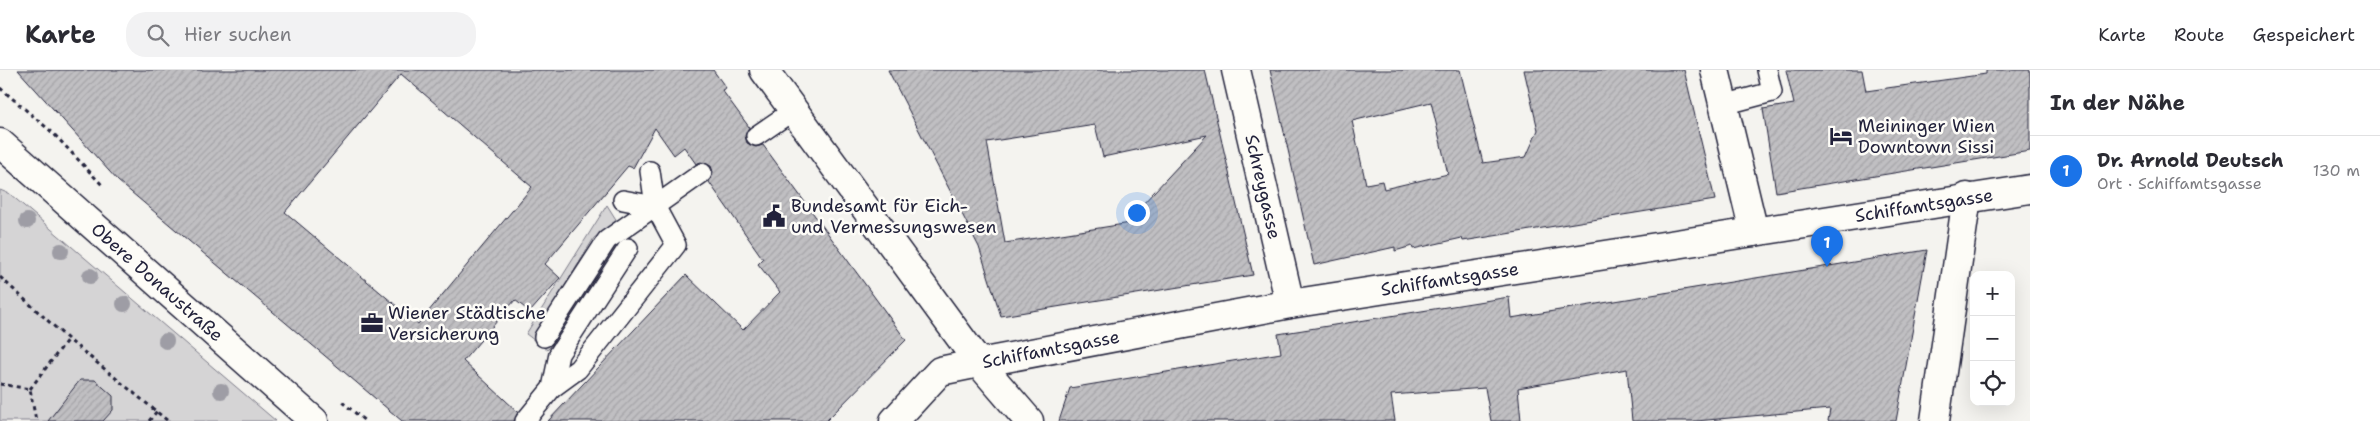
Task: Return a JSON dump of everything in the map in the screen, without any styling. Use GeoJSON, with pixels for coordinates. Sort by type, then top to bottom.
{"type":"FeatureCollection","features":[{"type":"Feature","properties":{"kind":"street"},"geometry":{"type":"LineString","coordinates":[[764,70],[980,363],[1029,421]]}},
{"type":"Feature","properties":{"kind":"street","name":"Schreygasse"},"geometry":{"type":"LineString","coordinates":[[1236,70],[1290,304]]}},
{"type":"Feature","properties":{"kind":"street"},"geometry":{"type":"LineString","coordinates":[[1715,70],[1754,232]]}},
{"type":"Feature","properties":{"kind":"street","name":"Obere Donaustraße"},"geometry":{"type":"LineString","coordinates":[[0,143],[314,421]]}},
{"type":"Feature","properties":{"kind":"street","name":"Schiffamtsgasse"},"geometry":{"type":"LineString","coordinates":[[894,421],[940,371],[1290,304],[1967,197],[2030,189]]}},
{"type":"Feature","properties":{"kind":"street"},"geometry":{"type":"LineString","coordinates":[[1935,421],[1967,197]]}},
{"type":"Feature","properties":{"kind":"lane"},"geometry":{"type":"LineString","coordinates":[[1723,105],[1772,92],[1766,70]]}},
{"type":"Feature","properties":{"kind":"lane"},"geometry":{"type":"LineString","coordinates":[[756,136],[794,110]]}},
{"type":"Feature","properties":{"kind":"lane"},"geometry":{"type":"LineString","coordinates":[[525,421],[552,388],[578,369],[676,245],[655,206],[650,171]]}},
{"type":"Feature","properties":{"kind":"lane"},"geometry":{"type":"LineString","coordinates":[[544,337],[608,240],[702,173]]}},
{"type":"Feature","properties":{"kind":"lane"},"geometry":{"type":"LineString","coordinates":[[623,200],[655,206]]}},
{"type":"Feature","properties":{"kind":"lane"},"geometry":{"type":"LineString","coordinates":[[552,388],[559,354],[628,248]]}},
{"type":"Feature","properties":{"kind":"path"},"geometry":{"type":"LineString","coordinates":[[0,276],[68,339],[168,421]]}},
{"type":"Feature","properties":{"kind":"path"},"geometry":{"type":"LineString","coordinates":[[36,421],[30,389],[68,339]]}},
{"type":"Feature","properties":{"kind":"path"},"geometry":{"type":"LineString","coordinates":[[0,384],[30,389]]}},
{"type":"Feature","properties":{"kind":"path"},"geometry":{"type":"LineString","coordinates":[[149,421],[156,411]]}},
{"type":"Feature","properties":{"kind":"shaded area"},"geometry":{"type":"Polygon","coordinates":[[[0,190],[10,194],[276,421],[0,421],[0,190]]]}},
{"type":"Feature","properties":{"kind":"shaded area"},"geometry":{"type":"Polygon","coordinates":[[[607,205],[617,221],[594,238],[537,332],[553,344],[547,350],[526,334],[607,205]]]}},
{"type":"Feature","properties":{"kind":"building"},"geometry":{"type":"Polygon","coordinates":[[[18,70],[713,70],[726,88],[722,90],[749,127],[745,136],[747,143],[756,147],[763,145],[906,340],[826,421],[548,421],[686,275],[743,330],[780,292],[758,264],[763,259],[709,182],[713,172],[711,166],[701,162],[696,164],[684,147],[674,155],[655,128],[633,168],[628,166],[545,264],[560,278],[530,312],[515,300],[463,361],[518,412],[514,421],[402,421],[118,181],[18,70]],[[401,74],[285,212],[418,324],[532,187],[401,74]]]}},
{"type":"Feature","properties":{"kind":"building"},"geometry":{"type":"Polygon","coordinates":[[[888,70],[1205,70],[1253,275],[1001,316],[979,247],[888,70]],[[1095,125],[987,142],[1005,243],[1143,221],[1141,206],[1207,135],[1103,157],[1095,125]]]}},
{"type":"Feature","properties":{"kind":"building"},"geometry":{"type":"Polygon","coordinates":[[[1270,70],[1460,70],[1483,163],[1526,157],[1538,130],[1524,70],[1684,70],[1715,200],[1463,241],[1462,238],[1413,249],[1412,246],[1395,251],[1395,247],[1314,265],[1270,70]],[[1431,102],[1352,121],[1366,184],[1382,181],[1384,189],[1448,174],[1431,102]]]}},
{"type":"Feature","properties":{"kind":"building"},"geometry":{"type":"Polygon","coordinates":[[[1786,70],[1862,70],[1866,91],[1986,74],[1986,70],[2030,70],[2030,151],[1776,192],[1763,109],[1794,104],[1786,70]]]}},
{"type":"Feature","properties":{"kind":"building"},"geometry":{"type":"Polygon","coordinates":[[[1927,250],[1896,421],[1828,421],[1830,409],[1696,421],[1632,421],[1627,369],[1518,388],[1521,421],[1491,421],[1485,388],[1391,395],[1395,421],[1059,421],[1070,388],[1281,353],[1278,334],[1509,297],[1511,318],[1927,250]]]}},
{"type":"Feature","properties":{"kind":"building"},"geometry":{"type":"Polygon","coordinates":[[[80,380],[95,380],[113,396],[113,410],[103,421],[48,421],[80,380]]]}},
{"type":"Feature","properties":{"kind":"place","name":"Meininger Wien Downtown Sissi"},"geometry":{"type":"Point","coordinates":[1841,136]}},
{"type":"Feature","properties":{"kind":"place","name":"Bundesamt für Eich- und Vermessungswesen"},"geometry":{"type":"Point","coordinates":[774,216]}},
{"type":"Feature","properties":{"kind":"place","name":"Dr. Arnold Deutsch"},"geometry":{"type":"Point","coordinates":[1827,267]}},
{"type":"Feature","properties":{"kind":"place","name":"Wiener Städtische Versicherung"},"geometry":{"type":"Point","coordinates":[372,323]}}]}
